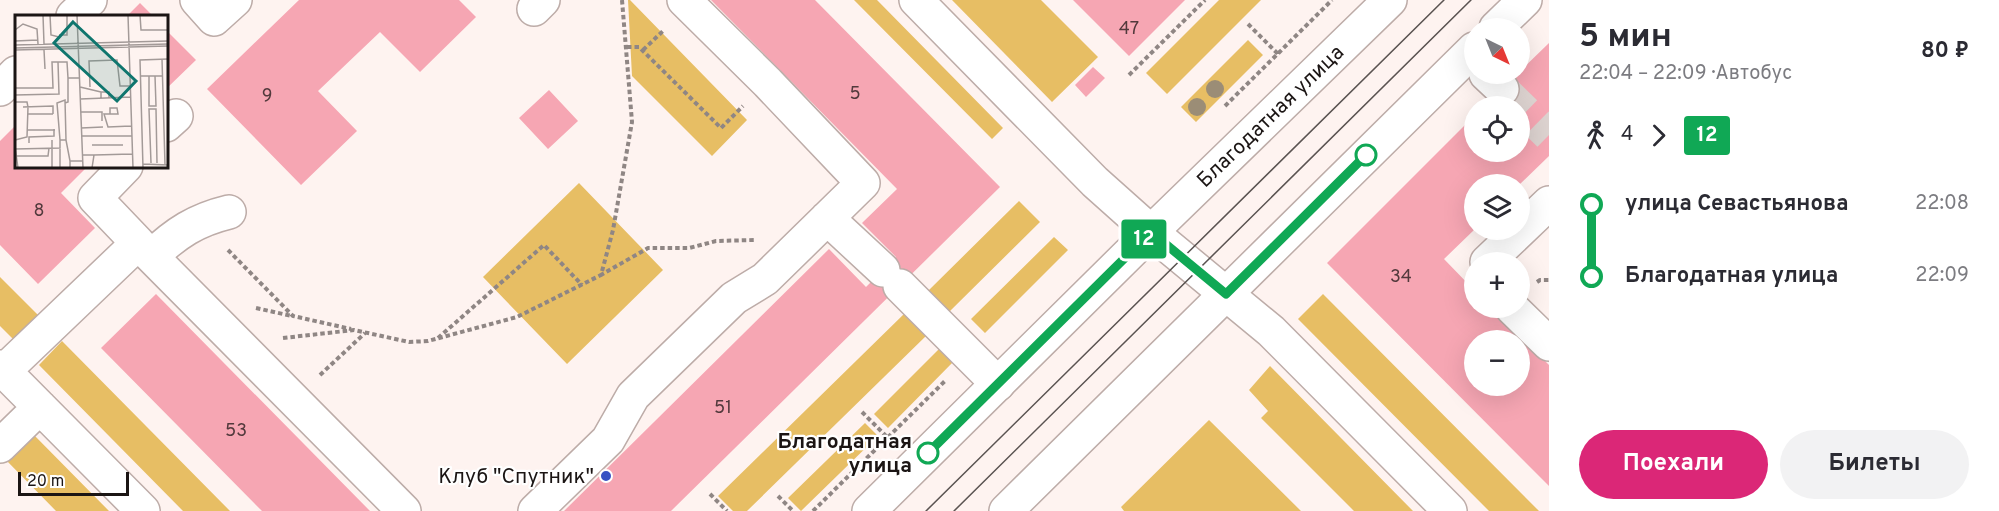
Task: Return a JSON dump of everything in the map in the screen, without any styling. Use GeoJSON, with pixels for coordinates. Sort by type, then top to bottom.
{"type":"FeatureCollection","features":[{"type":"Feature","properties":{"kind":"main road"},"geometry":{"type":"LineString","coordinates":[[74,15],[90,0]]}},
{"type":"Feature","properties":{"kind":"main road"},"geometry":{"type":"LineString","coordinates":[[197,0],[213,19],[235,0]]}},
{"type":"Feature","properties":{"kind":"main road"},"geometry":{"type":"LineString","coordinates":[[535,511],[608,440],[633,396],[734,298],[765,279],[863,183],[768,83],[684,0]]}},
{"type":"Feature","properties":{"kind":"main road"},"geometry":{"type":"LineString","coordinates":[[916,0],[1095,182],[1270,331],[1450,511]]}},
{"type":"Feature","properties":{"kind":"main road","name":"Благодатная улица"},"geometry":{"type":"LineString","coordinates":[[869,511],[1390,0]]}},
{"type":"Feature","properties":{"kind":"main road"},"geometry":{"type":"LineString","coordinates":[[1506,18],[1525,0]]}},
{"type":"Feature","properties":{"kind":"main road"},"geometry":{"type":"LineString","coordinates":[[0,89],[15,74]]}},
{"type":"Feature","properties":{"kind":"main road"},"geometry":{"type":"LineString","coordinates":[[1006,511],[1226,294],[1464,81]]}},
{"type":"Feature","properties":{"kind":"main road"},"geometry":{"type":"LineString","coordinates":[[124,168],[95,198],[404,511]]}},
{"type":"Feature","properties":{"kind":"main road"},"geometry":{"type":"LineString","coordinates":[[1498,252],[1549,203]]}},
{"type":"Feature","properties":{"kind":"main road"},"geometry":{"type":"LineString","coordinates":[[143,511],[2,369],[145,250],[215,217]]}},
{"type":"Feature","properties":{"kind":"main road"},"geometry":{"type":"LineString","coordinates":[[827,218],[998,384]]}},
{"type":"Feature","properties":{"kind":"main road"},"geometry":{"type":"LineString","coordinates":[[1522,318],[1549,344]]}},
{"type":"Feature","properties":{"kind":"main road"},"geometry":{"type":"LineString","coordinates":[[0,446],[40,407]]}},
{"type":"Feature","properties":{"kind":"path"},"geometry":{"type":"LineString","coordinates":[[601,275],[613,230],[632,122],[622,0]]}},
{"type":"Feature","properties":{"kind":"path"},"geometry":{"type":"LineString","coordinates":[[1129,75],[1205,0]]}},
{"type":"Feature","properties":{"kind":"path"},"geometry":{"type":"LineString","coordinates":[[1222,109],[1332,0]]}},
{"type":"Feature","properties":{"kind":"path"},"geometry":{"type":"LineString","coordinates":[[1248,24],[1278,54]]}},
{"type":"Feature","properties":{"kind":"path"},"geometry":{"type":"LineString","coordinates":[[627,47],[639,46],[721,128],[768,83]]}},
{"type":"Feature","properties":{"kind":"path"},"geometry":{"type":"LineString","coordinates":[[215,217],[293,316],[410,342],[437,339],[516,318],[648,249],[689,248],[716,241],[789,239],[797,248]]}},
{"type":"Feature","properties":{"kind":"path"},"geometry":{"type":"LineString","coordinates":[[437,339],[544,245],[582,285]]}},
{"type":"Feature","properties":{"kind":"path"},"geometry":{"type":"LineString","coordinates":[[249,355],[264,340],[354,330]]}},
{"type":"Feature","properties":{"kind":"path"},"geometry":{"type":"LineString","coordinates":[[294,400],[366,332]]}},
{"type":"Feature","properties":{"kind":"path"},"geometry":{"type":"LineString","coordinates":[[813,511],[970,356]]}},
{"type":"Feature","properties":{"kind":"path"},"geometry":{"type":"LineString","coordinates":[[862,412],[888,438]]}},
{"type":"Feature","properties":{"kind":"path"},"geometry":{"type":"LineString","coordinates":[[710,494],[727,511]]}},
{"type":"Feature","properties":{"kind":"path"},"geometry":{"type":"LineString","coordinates":[[778,496],[793,511]]}},
{"type":"Feature","properties":{"kind":"shaded area"},"geometry":{"type":"Polygon","coordinates":[[[628,0],[747,120],[712,156],[632,76],[628,0]]]}},
{"type":"Feature","properties":{"kind":"shaded area"},"geometry":{"type":"Polygon","coordinates":[[[854,0],[877,0],[1003,128],[992,139],[854,0]]]}},
{"type":"Feature","properties":{"kind":"shaded area"},"geometry":{"type":"Polygon","coordinates":[[[952,0],[1041,0],[1098,57],[1052,102],[952,0]]]}},
{"type":"Feature","properties":{"kind":"shaded area"},"geometry":{"type":"Polygon","coordinates":[[[1219,0],[1261,0],[1167,94],[1146,73],[1219,0]]]}},
{"type":"Feature","properties":{"kind":"shaded area"},"geometry":{"type":"Polygon","coordinates":[[[1248,40],[1263,55],[1196,122],[1181,107],[1248,40]]]}},
{"type":"Feature","properties":{"kind":"shaded area"},"geometry":{"type":"Polygon","coordinates":[[[579,183],[663,270],[567,364],[483,277],[579,183]]]}},
{"type":"Feature","properties":{"kind":"shaded area"},"geometry":{"type":"Polygon","coordinates":[[[1019,201],[1040,222],[949,312],[928,291],[1019,201]]]}},
{"type":"Feature","properties":{"kind":"shaded area"},"geometry":{"type":"Polygon","coordinates":[[[1054,237],[1068,250],[985,333],[971,319],[1054,237]]]}},
{"type":"Feature","properties":{"kind":"shaded area"},"geometry":{"type":"Polygon","coordinates":[[[0,277],[41,318],[16,342],[0,326],[0,277]]]}},
{"type":"Feature","properties":{"kind":"shaded area"},"geometry":{"type":"Polygon","coordinates":[[[1323,294],[1539,511],[1489,511],[1298,319],[1323,294]]]}},
{"type":"Feature","properties":{"kind":"shaded area"},"geometry":{"type":"Polygon","coordinates":[[[905,313],[927,335],[747,511],[733,511],[718,496],[905,313]]]}},
{"type":"Feature","properties":{"kind":"shaded area"},"geometry":{"type":"Polygon","coordinates":[[[62,341],[230,511],[183,511],[39,365],[62,341]]]}},
{"type":"Feature","properties":{"kind":"shaded area"},"geometry":{"type":"Polygon","coordinates":[[[941,347],[955,360],[888,428],[874,414],[941,347]]]}},
{"type":"Feature","properties":{"kind":"shaded area"},"geometry":{"type":"Polygon","coordinates":[[[1270,366],[1413,511],[1354,511],[1261,418],[1268,411],[1249,390],[1270,366]]]}},
{"type":"Feature","properties":{"kind":"shaded area"},"geometry":{"type":"Polygon","coordinates":[[[1209,420],[1301,511],[1124,511],[1121,507],[1209,420]]]}},
{"type":"Feature","properties":{"kind":"shaded area"},"geometry":{"type":"Polygon","coordinates":[[[865,423],[878,436],[801,511],[788,498],[865,423]]]}},
{"type":"Feature","properties":{"kind":"shaded area"},"geometry":{"type":"Polygon","coordinates":[[[33,434],[109,511],[56,511],[6,460],[33,434]]]}},
{"type":"Feature","properties":{"kind":"building"},"geometry":{"type":"Polygon","coordinates":[[[299,0],[459,0],[476,17],[420,72],[380,32],[318,91],[357,131],[301,185],[207,89],[299,0]]]}},
{"type":"Feature","properties":{"kind":"building"},"geometry":{"type":"Polygon","coordinates":[[[711,0],[815,0],[1000,187],[671,511],[564,511],[829,249],[866,287],[896,257],[862,223],[897,189],[711,0]]]}},
{"type":"Feature","properties":{"kind":"building"},"geometry":{"type":"Polygon","coordinates":[[[1073,0],[1185,0],[1129,56],[1073,0]]]}},
{"type":"Feature","properties":{"kind":"building"},"geometry":{"type":"Polygon","coordinates":[[[140,3],[152,15],[128,15],[140,3]]]}},
{"type":"Feature","properties":{"kind":"building"},"geometry":{"type":"Polygon","coordinates":[[[168,32],[196,60],[168,87],[168,32]]]}},
{"type":"Feature","properties":{"kind":"building"},"geometry":{"type":"Polygon","coordinates":[[[1549,43],[1549,156],[1530,174],[1464,174],[1464,240],[1444,259],[1464,280],[1464,318],[1502,318],[1514,330],[1464,330],[1464,396],[1530,396],[1530,346],[1549,365],[1549,486],[1327,263],[1464,126],[1464,162],[1530,162],[1530,96],[1494,96],[1507,84],[1530,84],[1530,61],[1549,43]]]}},
{"type":"Feature","properties":{"kind":"building"},"geometry":{"type":"Polygon","coordinates":[[[1093,67],[1105,78],[1086,97],[1075,85],[1093,67]]]}},
{"type":"Feature","properties":{"kind":"building"},"geometry":{"type":"Polygon","coordinates":[[[549,90],[578,121],[548,149],[519,118],[549,90]]]}},
{"type":"Feature","properties":{"kind":"building"},"geometry":{"type":"Polygon","coordinates":[[[15,126],[15,168],[86,168],[61,193],[95,228],[38,284],[0,245],[0,141],[15,126]]]}},
{"type":"Feature","properties":{"kind":"building"},"geometry":{"type":"Polygon","coordinates":[[[156,294],[370,511],[262,511],[101,348],[156,294]]]}},
{"type":"Feature","properties":{"kind":"tunnel"},"geometry":{"type":"LineString","coordinates":[[1502,89],[1549,135]]}},
{"type":"Feature","properties":{"kind":"tram line"},"geometry":{"type":"LineString","coordinates":[[926,511],[1444,0]]}},
{"type":"Feature","properties":{"kind":"tram line"},"geometry":{"type":"LineString","coordinates":[[954,511],[1471,0]]}},
{"type":"Feature","properties":{"kind":"bus line","name":"12"},"geometry":{"type":"LineString","coordinates":[[928,453],[1151,232],[1226,294],[1366,155]]}},
{"type":"Feature","properties":{"kind":"place","name":"Благодатная улица"},"geometry":{"type":"Point","coordinates":[928,453]}},
{"type":"Feature","properties":{"kind":"place","name":"Клуб \"Спутник\""},"geometry":{"type":"Point","coordinates":[606,476]}}]}
